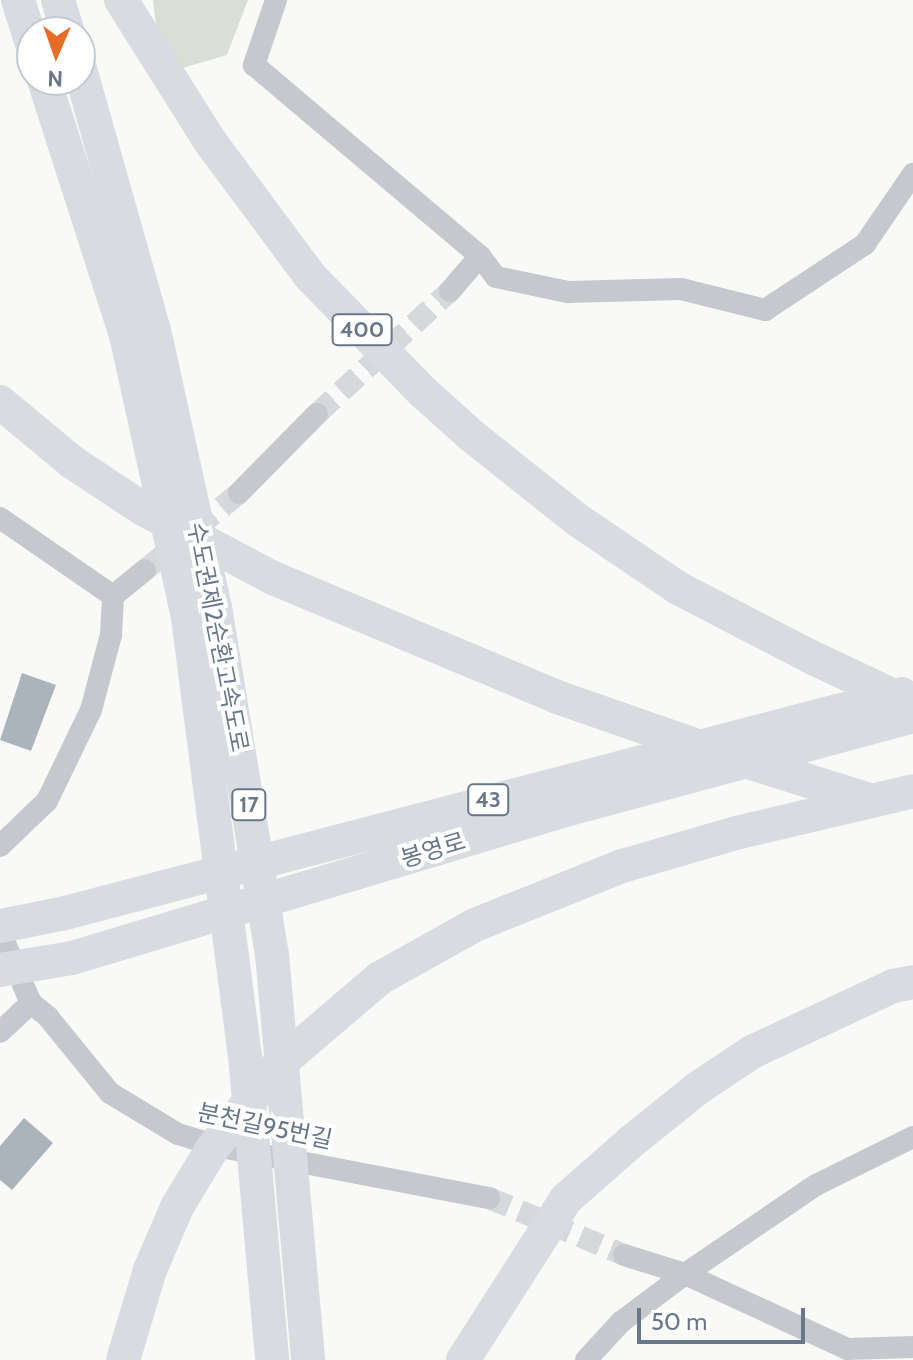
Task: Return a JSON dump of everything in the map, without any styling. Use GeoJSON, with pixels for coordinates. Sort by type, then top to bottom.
{"type":"FeatureCollection","features":[{"type":"Feature","properties":{"kind":"highway","name":"400"},"geometry":{"type":"LineString","coordinates":[[121,0],[170,83],[260,213],[330,296],[472,436],[579,521],[678,588],[798,651],[913,705]]}},
{"type":"Feature","properties":{"kind":"highway","name":"수도권제2순환고속도로"},"geometry":{"type":"LineString","coordinates":[[50,96],[140,333],[188,618],[245,1055],[272,1360]]}},
{"type":"Feature","properties":{"kind":"highway","name":"수도권제2순환고속도로"},"geometry":{"type":"LineString","coordinates":[[86,96],[140,333],[215,607],[255,840],[286,1085],[308,1360]]}},
{"type":"Feature","properties":{"kind":"highway"},"geometry":{"type":"LineString","coordinates":[[0,402],[72,462],[143,509],[216,548],[342,608],[557,697],[706,749],[913,811]]}},
{"type":"Feature","properties":{"kind":"highway","name":"봉영로"},"geometry":{"type":"LineString","coordinates":[[0,929],[913,691]]}},
{"type":"Feature","properties":{"kind":"highway","name":"봉영로"},"geometry":{"type":"LineString","coordinates":[[0,970],[72,958],[569,809],[913,716]]}},
{"type":"Feature","properties":{"kind":"highway"},"geometry":{"type":"LineString","coordinates":[[123,1360],[146,1283],[177,1207],[212,1149],[278,1065],[346,1004],[420,953],[475,925],[619,867],[736,833],[913,791]]}},
{"type":"Feature","properties":{"kind":"highway"},"geometry":{"type":"LineString","coordinates":[[463,1360],[566,1199],[632,1141],[698,1088],[752,1052],[879,992],[913,982]]}},
{"type":"Feature","properties":{"kind":"street"},"geometry":{"type":"LineString","coordinates":[[276,0],[254,65],[480,256],[496,277],[568,292],[681,289],[765,310],[865,244],[913,174]]}},
{"type":"Feature","properties":{"kind":"street"},"geometry":{"type":"LineString","coordinates":[[450,291],[480,256]]}},
{"type":"Feature","properties":{"kind":"street"},"geometry":{"type":"LineString","coordinates":[[239,493],[317,414]]}},
{"type":"Feature","properties":{"kind":"street"},"geometry":{"type":"LineString","coordinates":[[0,518],[113,596]]}},
{"type":"Feature","properties":{"kind":"street"},"geometry":{"type":"LineString","coordinates":[[0,846],[47,801],[91,710],[111,635],[113,596],[145,570]]}},
{"type":"Feature","properties":{"kind":"street"},"geometry":{"type":"LineString","coordinates":[[0,929],[31,1003],[0,1032]]}},
{"type":"Feature","properties":{"kind":"street","name":"분천길95번길"},"geometry":{"type":"LineString","coordinates":[[31,1003],[48,1017],[110,1093],[178,1134],[221,1147],[489,1198]]}},
{"type":"Feature","properties":{"kind":"street"},"geometry":{"type":"LineString","coordinates":[[586,1360],[621,1322],[685,1274],[816,1185],[913,1137]]}},
{"type":"Feature","properties":{"kind":"street"},"geometry":{"type":"LineString","coordinates":[[624,1255],[685,1274],[847,1349],[913,1347]]}},
{"type":"Feature","properties":{"kind":"shaded area"},"geometry":{"type":"Polygon","coordinates":[[[153,0],[248,0],[227,55],[162,74],[153,0]]]}},
{"type":"Feature","properties":{"kind":"building"},"geometry":{"type":"Polygon","coordinates":[[[22,673],[56,685],[31,751],[0,740],[22,673]]]}},
{"type":"Feature","properties":{"kind":"building"},"geometry":{"type":"Polygon","coordinates":[[[24,1118],[53,1143],[12,1190],[0,1180],[0,1146],[24,1118]]]}},
{"type":"Feature","properties":{"kind":"tunnel"},"geometry":{"type":"LineString","coordinates":[[317,414],[450,291]]}},
{"type":"Feature","properties":{"kind":"tunnel"},"geometry":{"type":"LineString","coordinates":[[145,570],[239,493]]}},
{"type":"Feature","properties":{"kind":"tunnel"},"geometry":{"type":"LineString","coordinates":[[489,1198],[624,1255]]}}]}
